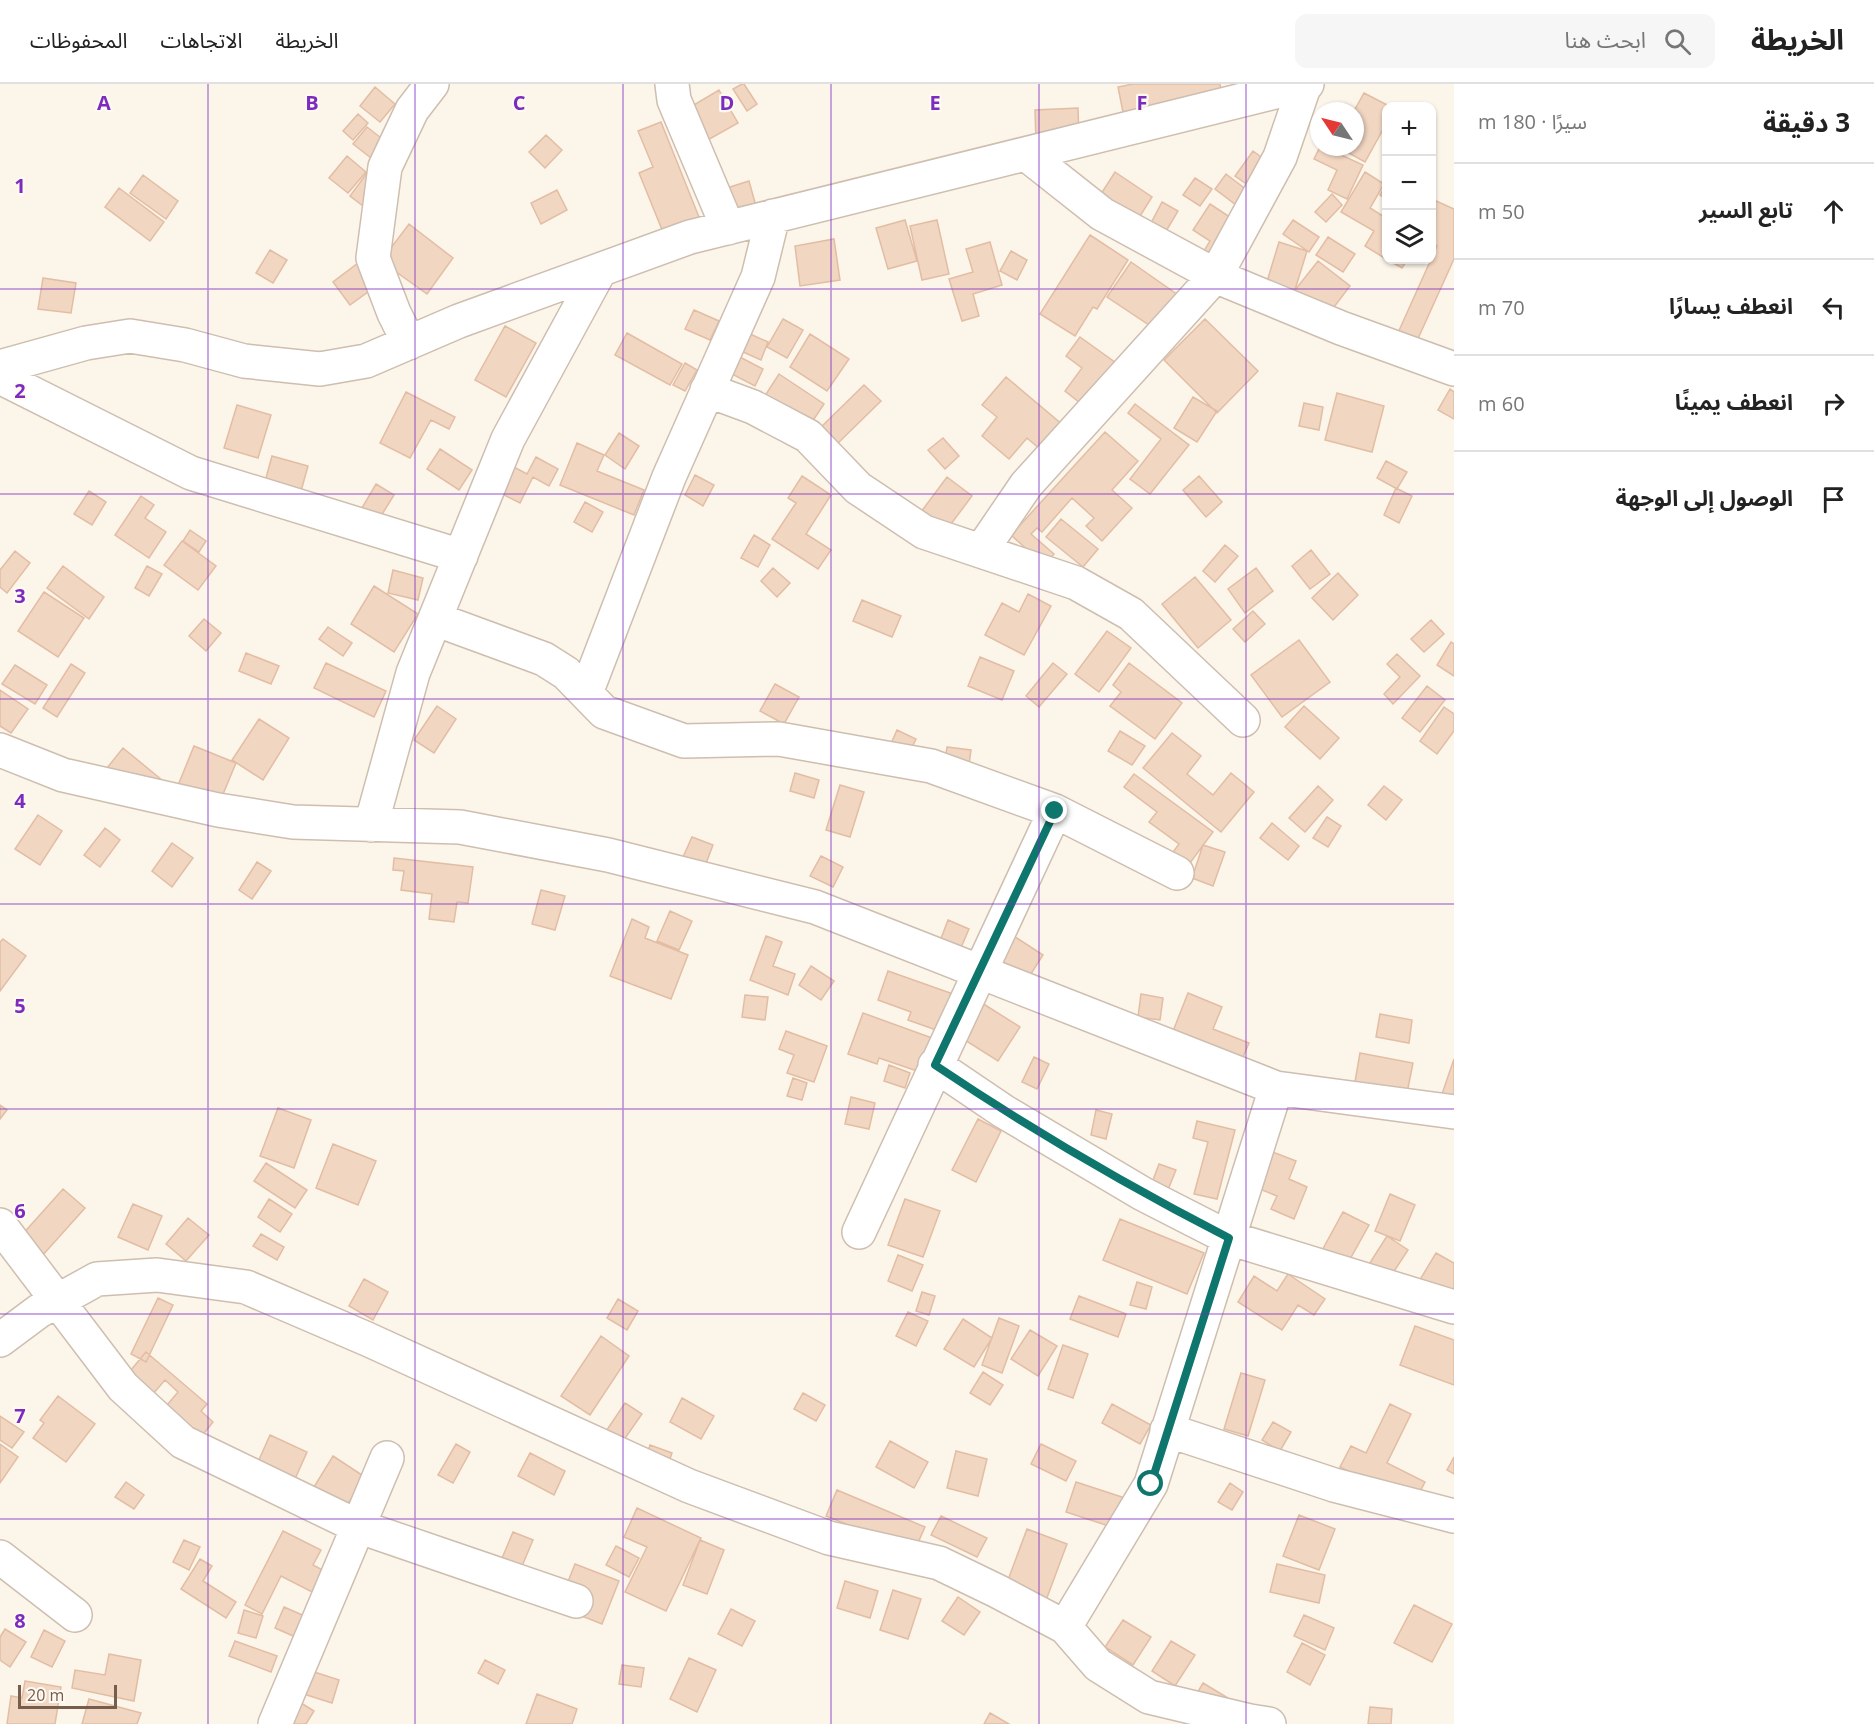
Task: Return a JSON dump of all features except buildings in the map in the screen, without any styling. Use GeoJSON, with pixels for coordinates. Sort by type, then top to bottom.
{"type":"FeatureCollection","features":[{"type":"Feature","properties":{"kind":"street"},"geometry":{"type":"LineString","coordinates":[[409,343],[394,313],[373,258],[385,168],[412,110],[432,84]]}},
{"type":"Feature","properties":{"kind":"street"},"geometry":{"type":"LineString","coordinates":[[672,84],[675,100],[728,228]]}},
{"type":"Feature","properties":{"kind":"street"},"geometry":{"type":"LineString","coordinates":[[0,367],[86,343],[130,336],[185,345],[244,361],[320,369],[366,361],[459,321],[690,237],[1306,84]]}},
{"type":"Feature","properties":{"kind":"street"},"geometry":{"type":"LineString","coordinates":[[981,551],[1026,485],[1216,275],[1280,157],[1306,84]]}},
{"type":"Feature","properties":{"kind":"street"},"geometry":{"type":"LineString","coordinates":[[1026,154],[1102,213],[1216,275],[1341,328],[1454,369]]}},
{"type":"Feature","properties":{"kind":"street"},"geometry":{"type":"LineString","coordinates":[[586,693],[669,477],[758,277],[773,216]]}},
{"type":"Feature","properties":{"kind":"street"},"geometry":{"type":"LineString","coordinates":[[371,825],[413,673],[508,439],[600,270]]}},
{"type":"Feature","properties":{"kind":"street"},"geometry":{"type":"LineString","coordinates":[[0,377],[191,472],[461,556]]}},
{"type":"Feature","properties":{"kind":"street"},"geometry":{"type":"LineString","coordinates":[[707,390],[753,407],[808,436],[858,488],[924,532],[1076,583],[1131,614],[1243,720]]}},
{"type":"Feature","properties":{"kind":"street"},"geometry":{"type":"LineString","coordinates":[[435,619],[544,659],[566,673],[604,712],[684,741],[779,739],[931,766],[1055,811],[1177,873]]}},
{"type":"Feature","properties":{"kind":"street"},"geometry":{"type":"LineString","coordinates":[[0,750],[63,776],[218,810],[293,822],[460,827],[608,855],[814,908],[1276,1088],[1454,1112]]}},
{"type":"Feature","properties":{"kind":"street"},"geometry":{"type":"LineString","coordinates":[[859,1232],[1055,811]]}},
{"type":"Feature","properties":{"kind":"street"},"geometry":{"type":"LineString","coordinates":[[935,1065],[1003,1111],[1143,1194],[1229,1238],[1454,1307]]}},
{"type":"Feature","properties":{"kind":"street"},"geometry":{"type":"LineString","coordinates":[[1065,1627],[1151,1484],[1276,1088]]}},
{"type":"Feature","properties":{"kind":"street"},"geometry":{"type":"LineString","coordinates":[[0,1224],[123,1386],[183,1442],[357,1526],[576,1601]]}},
{"type":"Feature","properties":{"kind":"street"},"geometry":{"type":"LineString","coordinates":[[0,1340],[39,1311],[97,1279],[157,1275],[246,1287],[367,1339],[689,1486],[829,1538],[939,1563],[1065,1627],[1098,1665],[1149,1697],[1269,1724]]}},
{"type":"Feature","properties":{"kind":"street"},"geometry":{"type":"LineString","coordinates":[[1167,1430],[1334,1485],[1454,1516]]}},
{"type":"Feature","properties":{"kind":"street"},"geometry":{"type":"LineString","coordinates":[[275,1724],[387,1458]]}},
{"type":"Feature","properties":{"kind":"street"},"geometry":{"type":"LineString","coordinates":[[0,1557],[75,1615]]}},
{"type":"Feature","properties":{"kind":"route"},"geometry":{"type":"LineString","coordinates":[[1055,811],[935,1065],[1003,1111],[1143,1194],[1229,1238],[1151,1484]]}}]}
